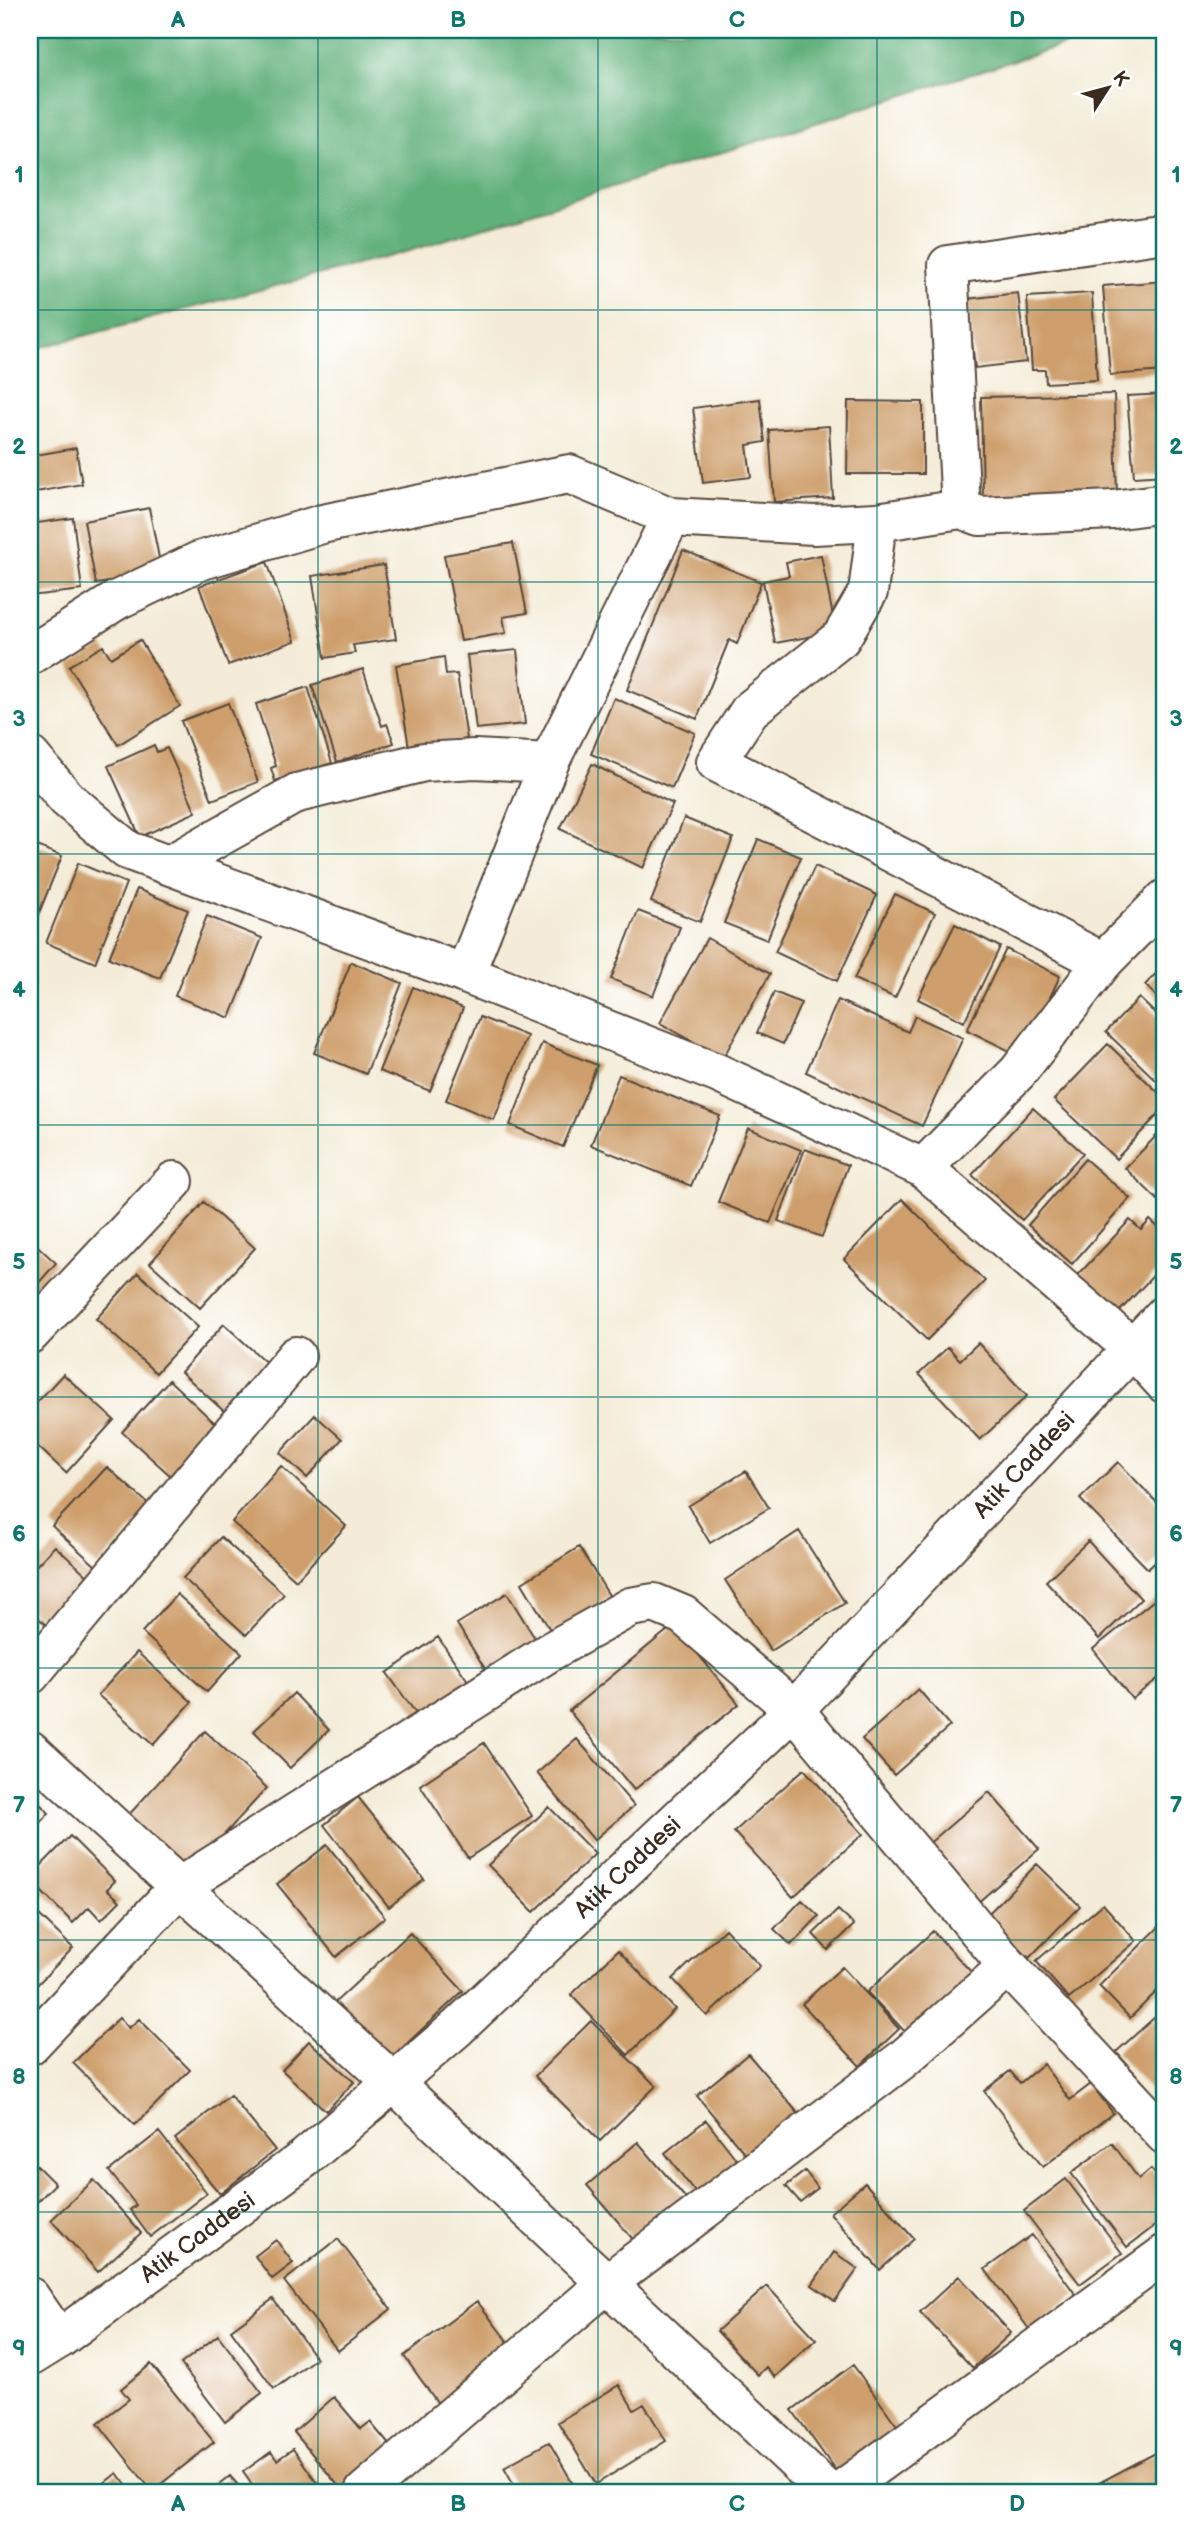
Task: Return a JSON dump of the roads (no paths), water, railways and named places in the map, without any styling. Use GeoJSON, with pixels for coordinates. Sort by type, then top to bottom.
{"type":"FeatureCollection","features":[{"type":"Feature","properties":{"kind":"street"},"geometry":{"type":"LineString","coordinates":[[961,509],[948,265],[1165,233]]}},
{"type":"Feature","properties":{"kind":"street"},"geometry":{"type":"LineString","coordinates":[[30,654],[117,600],[199,561],[322,524],[569,474],[671,517],[814,525],[877,522],[961,509],[980,516],[1113,510],[1165,503]]}},
{"type":"Feature","properties":{"kind":"street"},"geometry":{"type":"LineString","coordinates":[[465,974],[549,763],[671,517]]}},
{"type":"Feature","properties":{"kind":"street"},"geometry":{"type":"LineString","coordinates":[[877,522],[868,592],[841,638],[750,710],[716,761],[1103,962]]}},
{"type":"Feature","properties":{"kind":"street"},"geometry":{"type":"LineString","coordinates":[[30,756],[67,799],[127,850],[465,974],[717,1073],[923,1168],[1133,1349],[1165,1384]]}},
{"type":"Feature","properties":{"kind":"street"},"geometry":{"type":"LineString","coordinates":[[171,864],[297,793],[424,762],[475,759],[549,763]]}},
{"type":"Feature","properties":{"kind":"street"},"geometry":{"type":"LineString","coordinates":[[923,1168],[1018,1072],[1103,962],[1165,899]]}},
{"type":"Feature","properties":{"kind":"street"},"geometry":{"type":"LineString","coordinates":[[30,1334],[174,1181]]}},
{"type":"Feature","properties":{"kind":"street","name":"Atik Caddesi"},"geometry":{"type":"LineString","coordinates":[[44,2348],[305,2158],[457,2028],[794,1710],[1165,1314]]}},
{"type":"Feature","properties":{"kind":"street"},"geometry":{"type":"LineString","coordinates":[[30,1675],[296,1356]]}},
{"type":"Feature","properties":{"kind":"street"},"geometry":{"type":"LineString","coordinates":[[30,2045],[179,1887],[551,1651],[630,1607],[654,1603],[683,1615],[794,1710],[1008,1966],[1165,2135]]}},
{"type":"Feature","properties":{"kind":"street"},"geometry":{"type":"LineString","coordinates":[[30,1750],[393,2082],[828,2492]]}},
{"type":"Feature","properties":{"kind":"street"},"geometry":{"type":"LineString","coordinates":[[364,2492],[606,2284],[902,2060],[1008,1966]]}},
{"type":"Feature","properties":{"kind":"street"},"geometry":{"type":"LineString","coordinates":[[839,2492],[1165,2255]]}},
{"type":"Feature","properties":{"kind":"street"},"geometry":{"type":"LineString","coordinates":[[30,2297],[44,2348]]}}]}
